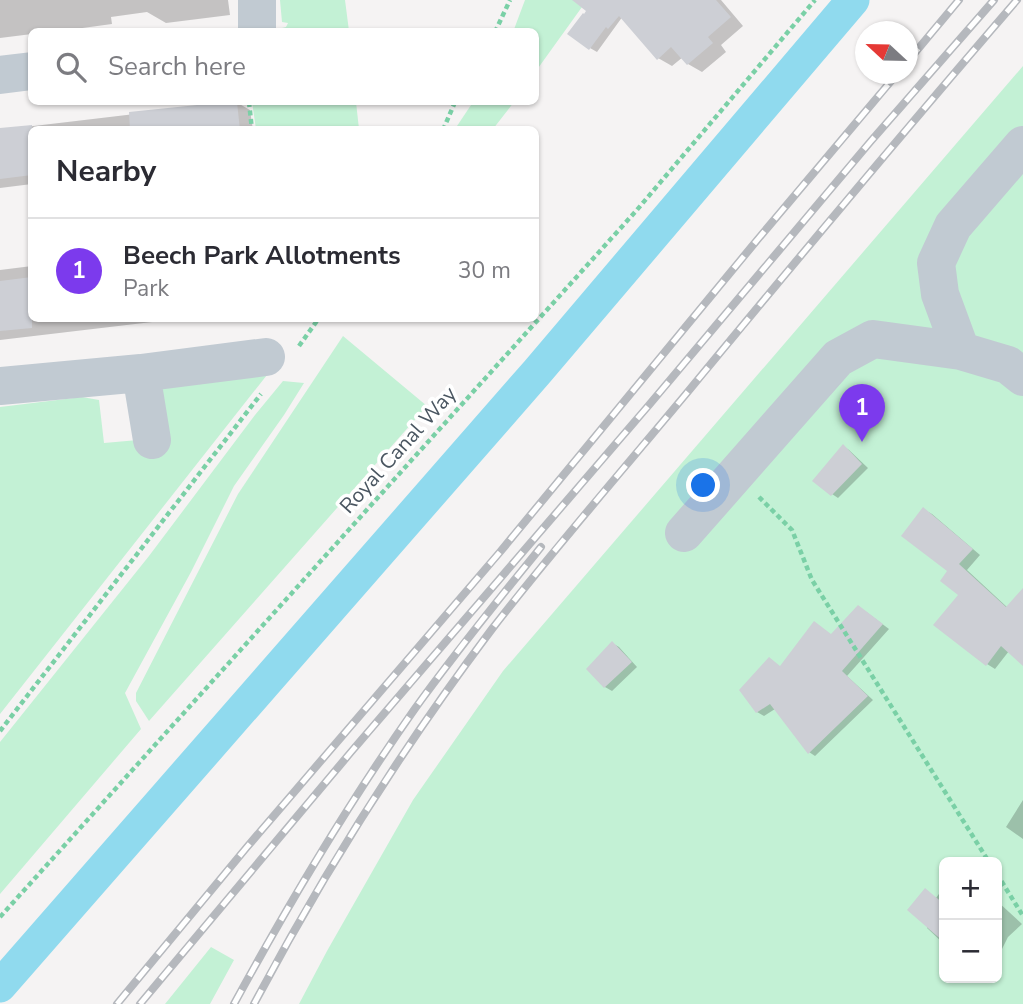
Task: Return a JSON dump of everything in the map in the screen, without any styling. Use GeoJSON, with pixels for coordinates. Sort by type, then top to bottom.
{"type":"FeatureCollection","features":[{"type":"Feature","properties":{"kind":"street"},"geometry":{"type":"LineString","coordinates":[[257,0],[257,28]]}},
{"type":"Feature","properties":{"kind":"street"},"geometry":{"type":"LineString","coordinates":[[0,75],[28,72]]}},
{"type":"Feature","properties":{"kind":"street"},"geometry":{"type":"LineString","coordinates":[[961,351],[940,294],[936,263],[953,226],[1023,145]]}},
{"type":"Feature","properties":{"kind":"street"},"geometry":{"type":"LineString","coordinates":[[684,533],[838,358],[873,339],[961,351],[1008,365],[1023,377]]}},
{"type":"Feature","properties":{"kind":"street"},"geometry":{"type":"LineString","coordinates":[[0,386],[141,373],[275,366]]}},
{"type":"Feature","properties":{"kind":"street"},"geometry":{"type":"LineString","coordinates":[[141,373],[152,440]]}},
{"type":"Feature","properties":{"kind":"path"},"geometry":{"type":"LineString","coordinates":[[497,28],[510,0]]}},
{"type":"Feature","properties":{"kind":"path","name":"Royal Canal Way"},"geometry":{"type":"LineString","coordinates":[[539,319],[636,211],[816,0]]}},
{"type":"Feature","properties":{"kind":"path"},"geometry":{"type":"LineString","coordinates":[[249,105],[252,126]]}},
{"type":"Feature","properties":{"kind":"path"},"geometry":{"type":"LineString","coordinates":[[445,126],[454,105]]}},
{"type":"Feature","properties":{"kind":"path"},"geometry":{"type":"LineString","coordinates":[[0,732],[275,366],[315,322]]}},
{"type":"Feature","properties":{"kind":"path","name":"Royal Canal Way"},"geometry":{"type":"LineString","coordinates":[[0,917],[536,322]]}},
{"type":"Feature","properties":{"kind":"path"},"geometry":{"type":"LineString","coordinates":[[736,473],[792,530],[812,580],[986,857]]}},
{"type":"Feature","properties":{"kind":"path"},"geometry":{"type":"LineString","coordinates":[[1002,882],[1023,916]]}},
{"type":"Feature","properties":{"kind":"green space"},"geometry":{"type":"Polygon","coordinates":[[[280,0],[345,0],[349,28],[282,28],[288,23],[282,22],[280,0]]]}},
{"type":"Feature","properties":{"kind":"green space"},"geometry":{"type":"Polygon","coordinates":[[[525,0],[587,0],[539,67],[539,28],[514,28],[525,0]]]}},
{"type":"Feature","properties":{"kind":"green space"},"geometry":{"type":"Polygon","coordinates":[[[1023,66],[1023,1004],[299,1004],[413,800],[503,671],[1023,66]]]}},
{"type":"Feature","properties":{"kind":"green space"},"geometry":{"type":"Polygon","coordinates":[[[252,105],[356,105],[359,126],[256,126],[252,105]]]}},
{"type":"Feature","properties":{"kind":"green space"},"geometry":{"type":"Polygon","coordinates":[[[471,105],[512,105],[495,126],[457,126],[471,105]]]}},
{"type":"Feature","properties":{"kind":"green space"},"geometry":{"type":"Polygon","coordinates":[[[343,336],[427,406],[149,721],[136,701],[136,693],[238,494],[343,336]]]}},
{"type":"Feature","properties":{"kind":"green space"},"geometry":{"type":"Polygon","coordinates":[[[274,366],[0,714],[0,407],[82,397],[99,400],[104,443],[161,438],[162,388],[274,366]]]}},
{"type":"Feature","properties":{"kind":"green space"},"geometry":{"type":"Polygon","coordinates":[[[283,381],[304,383],[234,486],[125,693],[141,729],[0,894],[0,742],[149,556],[283,381]]]}},
{"type":"Feature","properties":{"kind":"green space"},"geometry":{"type":"Polygon","coordinates":[[[211,947],[234,960],[210,1004],[165,1004],[211,947]]]}},
{"type":"Feature","properties":{"kind":"building"},"geometry":{"type":"Polygon","coordinates":[[[572,0],[716,0],[731,17],[708,37],[713,43],[687,65],[671,47],[657,60],[619,16],[608,29],[606,27],[589,50],[567,34],[586,11],[572,0]]]}},
{"type":"Feature","properties":{"kind":"building"},"geometry":{"type":"Polygon","coordinates":[[[197,105],[237,105],[240,126],[130,126],[129,112],[197,105]]]}},
{"type":"Feature","properties":{"kind":"building"},"geometry":{"type":"Polygon","coordinates":[[[32,125],[28,126],[28,176],[0,179],[0,128],[32,125]]]}},
{"type":"Feature","properties":{"kind":"building"},"geometry":{"type":"Polygon","coordinates":[[[28,278],[28,322],[32,322],[32,328],[0,331],[0,281],[28,278]]]}},
{"type":"Feature","properties":{"kind":"building"},"geometry":{"type":"Polygon","coordinates":[[[843,444],[862,464],[831,496],[812,481],[843,444]]]}},
{"type":"Feature","properties":{"kind":"building"},"geometry":{"type":"Polygon","coordinates":[[[923,507],[973,549],[959,564],[1006,607],[1023,588],[1023,666],[1001,646],[986,666],[933,625],[958,595],[940,581],[947,571],[901,536],[923,507]]]}},
{"type":"Feature","properties":{"kind":"building"},"geometry":{"type":"Polygon","coordinates":[[[858,605],[883,624],[842,671],[868,696],[808,754],[770,704],[756,713],[739,690],[769,657],[780,666],[814,621],[831,634],[858,605]]]}},
{"type":"Feature","properties":{"kind":"building"},"geometry":{"type":"Polygon","coordinates":[[[612,641],[632,662],[604,688],[586,669],[612,641]]]}},
{"type":"Feature","properties":{"kind":"building"},"geometry":{"type":"Polygon","coordinates":[[[925,888],[939,900],[939,938],[907,910],[925,888]]]}},
{"type":"Feature","properties":{"kind":"waterway"},"geometry":{"type":"LineString","coordinates":[[0,986],[537,372],[853,0]]}},
{"type":"Feature","properties":{"kind":"railway"},"geometry":{"type":"LineString","coordinates":[[918,49],[959,0]]}},
{"type":"Feature","properties":{"kind":"railway"},"geometry":{"type":"LineString","coordinates":[[140,1004],[351,752],[994,0]]}},
{"type":"Feature","properties":{"kind":"railway"},"geometry":{"type":"LineString","coordinates":[[254,1004],[336,859],[427,719],[492,629],[563,540],[1017,0]]}},
{"type":"Feature","properties":{"kind":"railway"},"geometry":{"type":"LineString","coordinates":[[117,1004],[247,847],[500,552],[889,84]]}},
{"type":"Feature","properties":{"kind":"railway"},"geometry":{"type":"LineString","coordinates":[[234,1004],[320,854],[390,745],[445,668],[541,547]]}},
{"type":"Feature","properties":{"kind":"place","name":"Beech Park Allotments"},"geometry":{"type":"Point","coordinates":[862,442]}}]}
